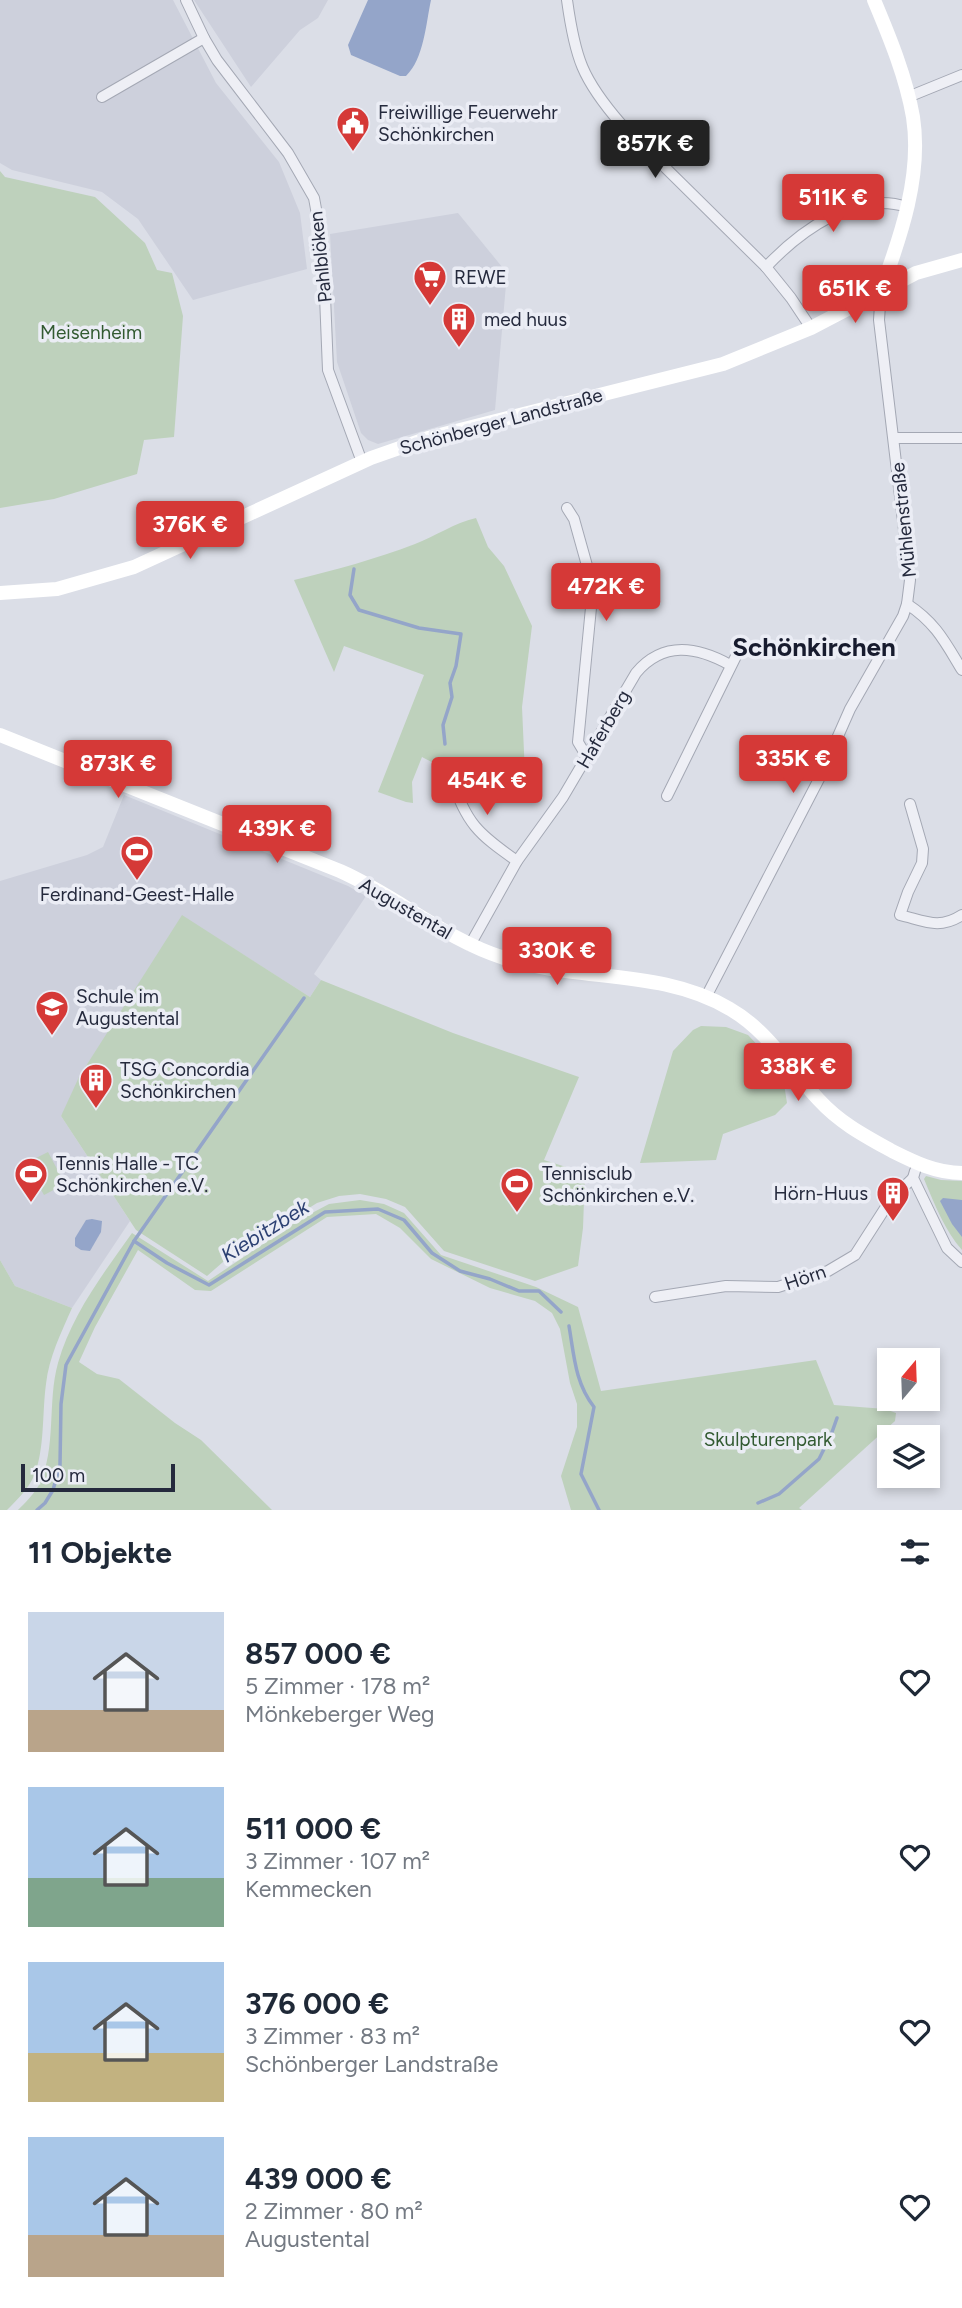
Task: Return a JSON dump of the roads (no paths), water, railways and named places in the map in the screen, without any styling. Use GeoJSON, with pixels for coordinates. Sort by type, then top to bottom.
{"type":"FeatureCollection","features":[{"type":"Feature","properties":{"kind":"street","name":"Pahlblöken"},"geometry":{"type":"LineString","coordinates":[[186,0],[217,60],[288,153],[314,198],[323,247],[328,370],[362,462]]}},
{"type":"Feature","properties":{"kind":"street"},"geometry":{"type":"LineString","coordinates":[[567,0],[576,52],[600,100],[766,267],[811,328]]}},
{"type":"Feature","properties":{"kind":"street"},"geometry":{"type":"LineString","coordinates":[[874,0],[900,66],[913,117],[915,145],[907,207],[881,289]]}},
{"type":"Feature","properties":{"kind":"street"},"geometry":{"type":"LineString","coordinates":[[102,97],[204,38]]}},
{"type":"Feature","properties":{"kind":"street"},"geometry":{"type":"LineString","coordinates":[[908,97],[962,75]]}},
{"type":"Feature","properties":{"kind":"street"},"geometry":{"type":"LineString","coordinates":[[766,267],[801,234],[833,216],[853,208],[880,203],[907,207]]}},
{"type":"Feature","properties":{"kind":"street","name":"Schönberger Landstraße"},"geometry":{"type":"LineString","coordinates":[[0,593],[57,589],[134,567],[362,462],[428,438],[723,364],[811,328],[916,273],[962,260]]}},
{"type":"Feature","properties":{"kind":"street","name":"Mühlenstraße"},"geometry":{"type":"LineString","coordinates":[[706,997],[820,776],[850,709],[908,604],[910,580],[879,320],[881,289]]}},
{"type":"Feature","properties":{"kind":"street"},"geometry":{"type":"LineString","coordinates":[[894,438],[962,439]]}},
{"type":"Feature","properties":{"kind":"street"},"geometry":{"type":"LineString","coordinates":[[567,508],[574,519],[593,587],[578,742],[587,757]]}},
{"type":"Feature","properties":{"kind":"street"},"geometry":{"type":"LineString","coordinates":[[908,604],[925,615],[962,670]]}},
{"type":"Feature","properties":{"kind":"street"},"geometry":{"type":"LineString","coordinates":[[667,796],[743,642]]}},
{"type":"Feature","properties":{"kind":"street","name":"Haferberg"},"geometry":{"type":"LineString","coordinates":[[470,945],[517,861],[563,797],[636,673],[648,659],[681,650],[714,656],[730,665]]}},
{"type":"Feature","properties":{"kind":"street","name":"Augustental"},"geometry":{"type":"LineString","coordinates":[[0,735],[341,871],[470,945],[505,959],[545,968],[642,981],[683,989],[706,997],[731,1009],[754,1027],[836,1117],[858,1133],[916,1171],[962,1173]]}},
{"type":"Feature","properties":{"kind":"street"},"geometry":{"type":"LineString","coordinates":[[451,777],[467,818],[476,830],[517,861]]}},
{"type":"Feature","properties":{"kind":"street"},"geometry":{"type":"LineString","coordinates":[[910,804],[923,849],[922,863],[908,892],[901,915],[938,925],[951,922],[962,915]]}},
{"type":"Feature","properties":{"kind":"street"},"geometry":{"type":"LineString","coordinates":[[916,1171],[947,1248],[962,1262]]}},
{"type":"Feature","properties":{"kind":"street","name":"Hörn"},"geometry":{"type":"LineString","coordinates":[[655,1297],[726,1286],[778,1287],[828,1271],[855,1255],[891,1199],[916,1171]]}},
{"type":"Feature","properties":{"kind":"water"},"geometry":{"type":"Polygon","coordinates":[[[368,0],[431,0],[421,51],[406,76],[400,76],[351,55],[348,45],[368,0]]]}},
{"type":"Feature","properties":{"kind":"water"},"geometry":{"type":"Polygon","coordinates":[[[943,1198],[962,1200],[962,1237],[940,1201],[943,1198]]]}},
{"type":"Feature","properties":{"kind":"water"},"geometry":{"type":"Polygon","coordinates":[[[86,1220],[102,1221],[101,1232],[90,1251],[81,1250],[75,1246],[75,1238],[86,1220]]]}},
{"type":"Feature","properties":{"kind":"waterway"},"geometry":{"type":"LineString","coordinates":[[354,569],[350,595],[359,610],[419,628],[461,634],[456,666],[450,683],[452,697],[443,725],[445,744]]}},
{"type":"Feature","properties":{"kind":"waterway","name":"Kiebitzbek"},"geometry":{"type":"LineString","coordinates":[[37,1510],[53,1490],[60,1465],[61,1404],[66,1365],[134,1241],[304,998]]}},
{"type":"Feature","properties":{"kind":"waterway","name":"Kiebitzbek"},"geometry":{"type":"LineString","coordinates":[[134,1241],[167,1263],[209,1285],[325,1212],[378,1209],[404,1220],[432,1253],[460,1271],[519,1291],[539,1291],[561,1312]]}},
{"type":"Feature","properties":{"kind":"waterway","name":"Kiebitzbek"},"geometry":{"type":"LineString","coordinates":[[569,1326],[579,1378],[594,1407],[581,1474],[599,1510]]}},
{"type":"Feature","properties":{"kind":"waterway"},"geometry":{"type":"LineString","coordinates":[[758,1503],[779,1494],[819,1459],[837,1418]]}},
{"type":"Feature","properties":{"kind":"place","name":"Freiwillige Feuerwehr Schönkirchen"},"geometry":{"type":"Point","coordinates":[353,153]}},
{"type":"Feature","properties":{"kind":"place","name":"REWE"},"geometry":{"type":"Point","coordinates":[430,307]}},
{"type":"Feature","properties":{"kind":"place","name":"med huus"},"geometry":{"type":"Point","coordinates":[459,349]}},
{"type":"Feature","properties":{"kind":"place","name":"Ferdinand-Geest-Halle"},"geometry":{"type":"Point","coordinates":[137,882]}},
{"type":"Feature","properties":{"kind":"place","name":"Schule im Augustental"},"geometry":{"type":"Point","coordinates":[52,1037]}},
{"type":"Feature","properties":{"kind":"place","name":"TSG Concordia Schönkirchen"},"geometry":{"type":"Point","coordinates":[96,1110]}},
{"type":"Feature","properties":{"kind":"place","name":"Tennis Halle - TC Schönkirchen e.V."},"geometry":{"type":"Point","coordinates":[31,1204]}},
{"type":"Feature","properties":{"kind":"place","name":"Tennisclub Schönkirchen e.V."},"geometry":{"type":"Point","coordinates":[517,1214]}},
{"type":"Feature","properties":{"kind":"place","name":"Hörn-Huus"},"geometry":{"type":"Point","coordinates":[893,1223]}},
{"type":"Feature","properties":{"kind":"district","name":"Schönkirchen"},"geometry":{"type":"Point","coordinates":[814,647]}},
{"type":"Feature","properties":{"kind":"park label","name":"Meisenheim"},"geometry":{"type":"Point","coordinates":[91,332]}},
{"type":"Feature","properties":{"kind":"park label","name":"Skulpturenpark"},"geometry":{"type":"Point","coordinates":[768,1439]}}]}
